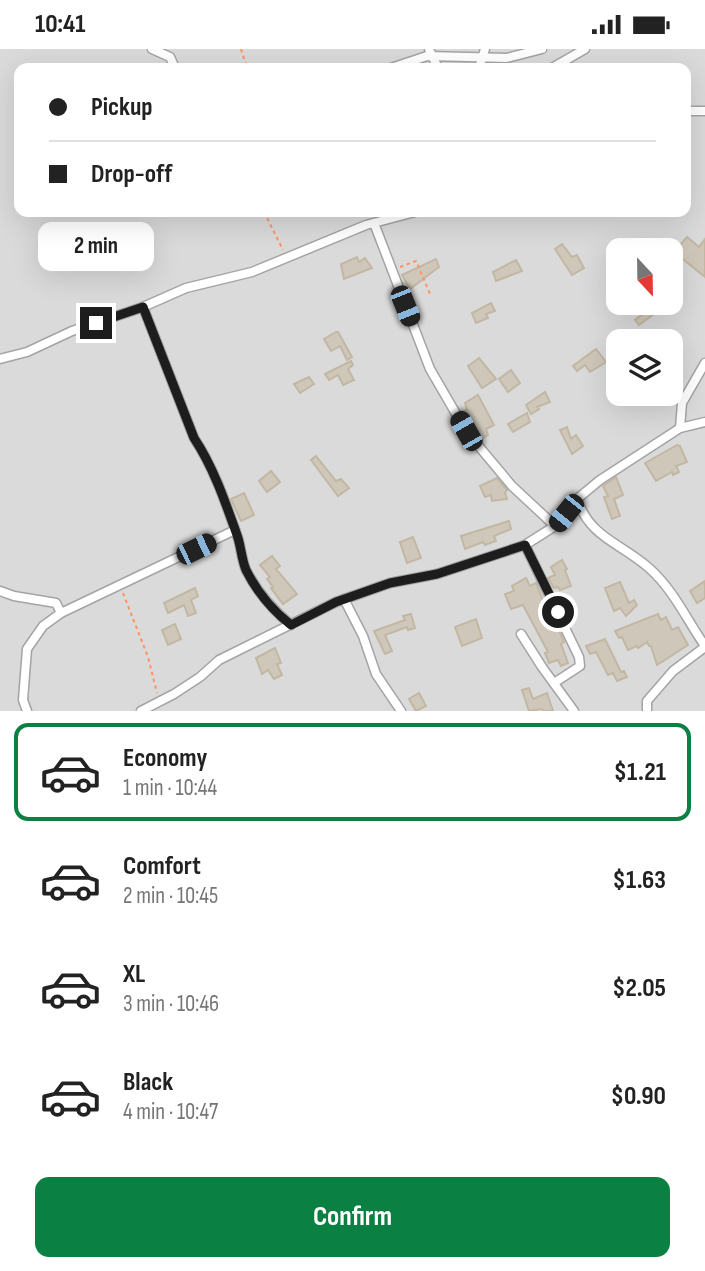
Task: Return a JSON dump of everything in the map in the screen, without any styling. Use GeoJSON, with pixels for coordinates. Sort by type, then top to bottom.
{"type":"FeatureCollection","features":[{"type":"Feature","properties":{"kind":"street"},"geometry":{"type":"LineString","coordinates":[[152,49],[170,57],[172,63]]}},
{"type":"Feature","properties":{"kind":"street"},"geometry":{"type":"LineString","coordinates":[[404,63],[430,53],[484,53],[507,58],[542,49]]}},
{"type":"Feature","properties":{"kind":"street"},"geometry":{"type":"LineString","coordinates":[[561,63],[585,49]]}},
{"type":"Feature","properties":{"kind":"street"},"geometry":{"type":"LineString","coordinates":[[0,359],[27,352],[72,331],[143,307],[186,288],[252,272],[374,223],[396,217]]}},
{"type":"Feature","properties":{"kind":"street"},"geometry":{"type":"LineString","coordinates":[[374,223],[430,369],[466,431],[512,486],[555,526]]}},
{"type":"Feature","properties":{"kind":"street"},"geometry":{"type":"LineString","coordinates":[[143,307],[194,438],[235,530],[245,568],[273,610],[291,625]]}},
{"type":"Feature","properties":{"kind":"street"},"geometry":{"type":"LineString","coordinates":[[680,428],[682,403],[705,363]]}},
{"type":"Feature","properties":{"kind":"street"},"geometry":{"type":"LineString","coordinates":[[141,711],[200,677],[219,660],[344,599],[390,583],[437,574],[525,545],[555,526],[577,499],[600,479],[680,428],[705,422]]}},
{"type":"Feature","properties":{"kind":"street"},"geometry":{"type":"LineString","coordinates":[[577,499],[582,515],[598,534],[650,568],[675,597],[705,647],[673,671],[647,701],[647,711]]}},
{"type":"Feature","properties":{"kind":"street"},"geometry":{"type":"LineString","coordinates":[[27,711],[23,700],[27,649],[43,626],[61,613],[235,530]]}},
{"type":"Feature","properties":{"kind":"street"},"geometry":{"type":"LineString","coordinates":[[525,545],[579,657],[580,666],[554,683]]}},
{"type":"Feature","properties":{"kind":"street"},"geometry":{"type":"LineString","coordinates":[[0,591],[55,603],[61,613]]}},
{"type":"Feature","properties":{"kind":"street"},"geometry":{"type":"LineString","coordinates":[[344,599],[363,636],[376,674],[401,711]]}},
{"type":"Feature","properties":{"kind":"street"},"geometry":{"type":"LineString","coordinates":[[522,634],[574,711]]}},
{"type":"Feature","properties":{"kind":"path"},"geometry":{"type":"LineString","coordinates":[[266,217],[286,257]]}},
{"type":"Feature","properties":{"kind":"path"},"geometry":{"type":"LineString","coordinates":[[392,271],[416,261],[430,294]]}},
{"type":"Feature","properties":{"kind":"path"},"geometry":{"type":"LineString","coordinates":[[120,585],[148,657],[159,701]]}},
{"type":"Feature","properties":{"kind":"shaded area"},"geometry":{"type":"Polygon","coordinates":[[[0,49],[705,49],[705,711],[0,711],[0,49]]]}},
{"type":"Feature","properties":{"kind":"building"},"geometry":{"type":"Polygon","coordinates":[[[687,237],[699,247],[705,239],[705,277],[683,259],[683,242],[687,237]]]}},
{"type":"Feature","properties":{"kind":"building"},"geometry":{"type":"Polygon","coordinates":[[[562,244],[572,257],[577,255],[584,268],[572,275],[555,249],[562,244]]]}},
{"type":"Feature","properties":{"kind":"building"},"geometry":{"type":"Polygon","coordinates":[[[357,257],[359,262],[365,258],[372,268],[344,279],[341,264],[357,257]]]}},
{"type":"Feature","properties":{"kind":"building"},"geometry":{"type":"Polygon","coordinates":[[[436,259],[439,267],[410,289],[402,275],[436,259]]]}},
{"type":"Feature","properties":{"kind":"building"},"geometry":{"type":"Polygon","coordinates":[[[516,260],[522,271],[496,281],[493,272],[516,260]]]}},
{"type":"Feature","properties":{"kind":"building"},"geometry":{"type":"Polygon","coordinates":[[[491,303],[495,311],[486,314],[488,318],[476,323],[472,313],[491,303]]]}},
{"type":"Feature","properties":{"kind":"building"},"geometry":{"type":"Polygon","coordinates":[[[642,315],[653,315],[639,325],[635,320],[642,315]]]}},
{"type":"Feature","properties":{"kind":"building"},"geometry":{"type":"Polygon","coordinates":[[[336,332],[352,357],[347,360],[340,346],[331,351],[324,339],[336,332]]]}},
{"type":"Feature","properties":{"kind":"building"},"geometry":{"type":"Polygon","coordinates":[[[596,349],[606,362],[590,372],[585,365],[577,371],[573,366],[596,349]]]}},
{"type":"Feature","properties":{"kind":"building"},"geometry":{"type":"Polygon","coordinates":[[[479,358],[496,379],[482,388],[468,366],[479,358]]]}},
{"type":"Feature","properties":{"kind":"building"},"geometry":{"type":"Polygon","coordinates":[[[351,361],[353,365],[348,369],[354,380],[343,385],[338,375],[329,380],[325,374],[351,361]]]}},
{"type":"Feature","properties":{"kind":"building"},"geometry":{"type":"Polygon","coordinates":[[[511,370],[520,383],[508,392],[499,379],[511,370]]]}},
{"type":"Feature","properties":{"kind":"building"},"geometry":{"type":"Polygon","coordinates":[[[309,377],[314,384],[300,393],[294,384],[309,377]]]}},
{"type":"Feature","properties":{"kind":"building"},"geometry":{"type":"Polygon","coordinates":[[[545,392],[550,402],[537,407],[539,409],[531,414],[526,405],[545,392]]]}},
{"type":"Feature","properties":{"kind":"building"},"geometry":{"type":"Polygon","coordinates":[[[478,395],[494,425],[486,429],[488,435],[481,439],[462,412],[467,410],[465,403],[478,395]]]}},
{"type":"Feature","properties":{"kind":"building"},"geometry":{"type":"Polygon","coordinates":[[[527,413],[530,422],[513,432],[508,424],[527,413]]]}},
{"type":"Feature","properties":{"kind":"building"},"geometry":{"type":"Polygon","coordinates":[[[567,427],[571,439],[576,435],[583,446],[572,454],[560,430],[567,427]]]}},
{"type":"Feature","properties":{"kind":"building"},"geometry":{"type":"Polygon","coordinates":[[[677,445],[687,462],[676,466],[679,472],[673,475],[672,472],[656,481],[645,463],[677,445]]]}},
{"type":"Feature","properties":{"kind":"building"},"geometry":{"type":"Polygon","coordinates":[[[316,456],[336,481],[341,479],[349,488],[338,496],[311,460],[316,456]]]}},
{"type":"Feature","properties":{"kind":"building"},"geometry":{"type":"Polygon","coordinates":[[[271,471],[280,482],[267,492],[259,481],[271,471]]]}},
{"type":"Feature","properties":{"kind":"building"},"geometry":{"type":"Polygon","coordinates":[[[616,477],[623,495],[614,499],[620,516],[612,519],[604,497],[608,496],[603,486],[616,477]]]}},
{"type":"Feature","properties":{"kind":"building"},"geometry":{"type":"Polygon","coordinates":[[[497,478],[507,490],[507,499],[492,501],[491,495],[485,497],[480,486],[497,478]]]}},
{"type":"Feature","properties":{"kind":"building"},"geometry":{"type":"Polygon","coordinates":[[[244,493],[254,515],[241,521],[231,499],[244,493]]]}},
{"type":"Feature","properties":{"kind":"building"},"geometry":{"type":"Polygon","coordinates":[[[509,521],[511,529],[494,536],[496,541],[485,545],[483,542],[465,549],[461,536],[509,521]]]}},
{"type":"Feature","properties":{"kind":"building"},"geometry":{"type":"Polygon","coordinates":[[[413,537],[421,558],[407,563],[400,542],[413,537]]]}},
{"type":"Feature","properties":{"kind":"building"},"geometry":{"type":"Polygon","coordinates":[[[272,556],[280,566],[276,569],[297,594],[283,604],[271,588],[273,587],[267,579],[270,577],[260,565],[272,556]]]}},
{"type":"Feature","properties":{"kind":"building"},"geometry":{"type":"Polygon","coordinates":[[[562,560],[571,586],[560,590],[558,587],[554,588],[548,578],[555,575],[551,567],[562,560]]]}},
{"type":"Feature","properties":{"kind":"building"},"geometry":{"type":"Polygon","coordinates":[[[526,578],[530,586],[536,583],[547,611],[543,613],[551,629],[557,626],[564,642],[561,644],[568,663],[561,666],[558,660],[549,663],[545,653],[548,652],[523,605],[511,609],[505,594],[514,591],[512,586],[526,578]]]}},
{"type":"Feature","properties":{"kind":"building"},"geometry":{"type":"Polygon","coordinates":[[[705,581],[705,598],[697,603],[690,591],[705,581]]]}},
{"type":"Feature","properties":{"kind":"building"},"geometry":{"type":"Polygon","coordinates":[[[620,582],[629,603],[634,600],[637,605],[626,616],[620,608],[614,611],[605,588],[620,582]]]}},
{"type":"Feature","properties":{"kind":"building"},"geometry":{"type":"Polygon","coordinates":[[[195,588],[198,596],[191,600],[196,613],[188,616],[184,605],[168,613],[164,603],[195,588]]]}},
{"type":"Feature","properties":{"kind":"building"},"geometry":{"type":"Polygon","coordinates":[[[411,614],[415,628],[408,630],[407,627],[385,635],[392,651],[385,654],[374,631],[405,620],[403,616],[411,614]]]}},
{"type":"Feature","properties":{"kind":"building"},"geometry":{"type":"Polygon","coordinates":[[[658,614],[661,620],[666,617],[672,630],[678,627],[688,645],[657,665],[647,642],[628,650],[622,637],[619,638],[615,631],[658,614]]]}},
{"type":"Feature","properties":{"kind":"building"},"geometry":{"type":"Polygon","coordinates":[[[476,619],[482,638],[462,646],[455,627],[476,619]]]}},
{"type":"Feature","properties":{"kind":"building"},"geometry":{"type":"Polygon","coordinates":[[[175,624],[181,639],[168,645],[162,630],[175,624]]]}},
{"type":"Feature","properties":{"kind":"building"},"geometry":{"type":"Polygon","coordinates":[[[605,639],[621,672],[624,671],[627,677],[617,681],[613,673],[608,675],[596,652],[590,654],[586,646],[605,639]]]}},
{"type":"Feature","properties":{"kind":"building"},"geometry":{"type":"Polygon","coordinates":[[[275,648],[282,675],[274,679],[268,670],[262,674],[256,658],[275,648]]]}},
{"type":"Feature","properties":{"kind":"building"},"geometry":{"type":"Polygon","coordinates":[[[529,688],[533,699],[547,693],[553,711],[529,711],[522,690],[529,688]]]}},
{"type":"Feature","properties":{"kind":"building"},"geometry":{"type":"Polygon","coordinates":[[[419,693],[426,706],[416,711],[409,699],[419,693]]]}},
{"type":"Feature","properties":{"kind":"route"},"geometry":{"type":"LineString","coordinates":[[96,323],[143,307],[194,438],[228,510],[245,568],[273,610],[291,625],[336,602],[390,583],[437,574],[525,545],[558,612]]}}]}
